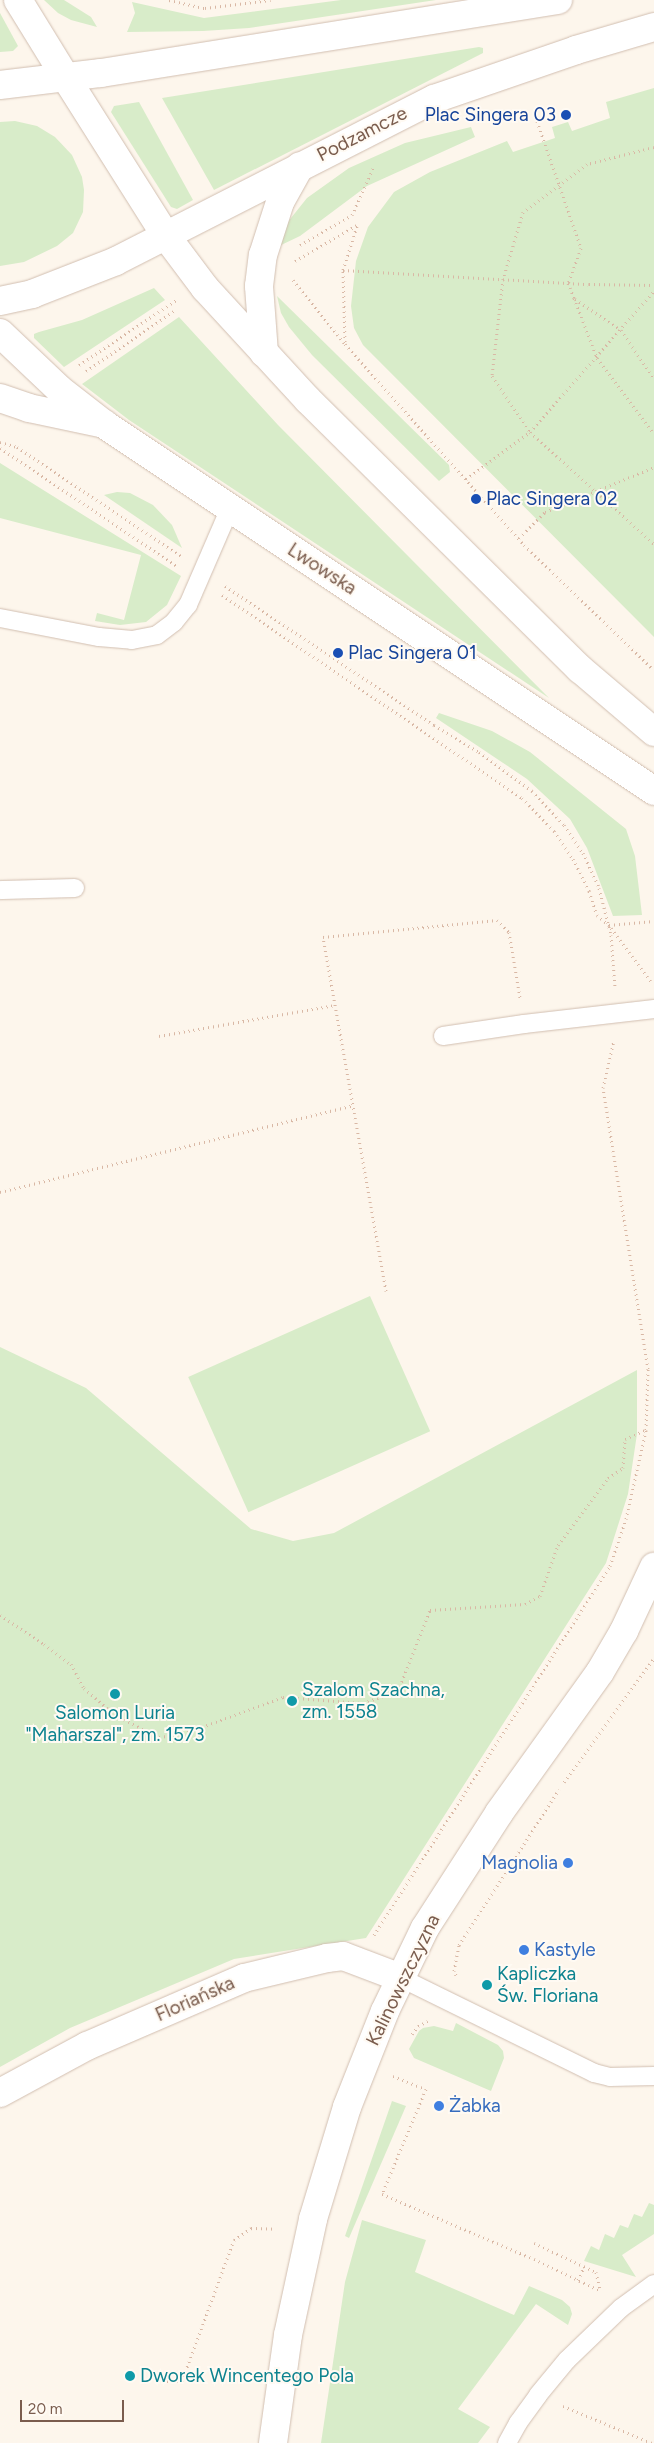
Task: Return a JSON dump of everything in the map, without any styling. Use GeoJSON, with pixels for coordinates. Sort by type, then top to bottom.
{"type":"FeatureCollection","features":[{"type":"Feature","properties":{"kind":"street"},"geometry":{"type":"LineString","coordinates":[[18,0],[166,236],[205,288],[264,353],[439,532],[573,662],[654,732]]}},
{"type":"Feature","properties":{"kind":"street"},"geometry":{"type":"LineString","coordinates":[[0,85],[66,78],[558,0]]}},
{"type":"Feature","properties":{"kind":"street","name":"Podzamcze"},"geometry":{"type":"LineString","coordinates":[[0,301],[32,294],[87,273],[166,236],[434,99],[576,50],[654,27]]}},
{"type":"Feature","properties":{"kind":"street"},"geometry":{"type":"LineString","coordinates":[[264,353],[259,286],[263,255],[280,202],[300,166]]}},
{"type":"Feature","properties":{"kind":"street","name":"Lwowska"},"geometry":{"type":"LineString","coordinates":[[0,333],[59,389],[104,424],[654,792]]}},
{"type":"Feature","properties":{"kind":"street"},"geometry":{"type":"LineString","coordinates":[[0,398],[29,408],[104,424]]}},
{"type":"Feature","properties":{"kind":"street","name":"Kalinowszczyzna"},"geometry":{"type":"LineString","coordinates":[[274,2443],[290,2326],[300,2270],[315,2210],[347,2107],[401,1978],[425,1928],[457,1877],[499,1813],[600,1672],[624,1631],[654,1567]]}},
{"type":"Feature","properties":{"kind":"street","name":"Floriańska"},"geometry":{"type":"LineString","coordinates":[[0,2093],[87,2046],[244,1978],[327,1958],[343,1956],[401,1978]]}},
{"type":"Feature","properties":{"kind":"lane"},"geometry":{"type":"LineString","coordinates":[[0,618],[99,637],[132,640],[157,635],[174,622],[188,605],[230,508]]}},
{"type":"Feature","properties":{"kind":"lane"},"geometry":{"type":"LineString","coordinates":[[0,890],[75,888]]}},
{"type":"Feature","properties":{"kind":"lane"},"geometry":{"type":"LineString","coordinates":[[443,1036],[524,1024],[654,1009]]}},
{"type":"Feature","properties":{"kind":"lane"},"geometry":{"type":"LineString","coordinates":[[401,1978],[594,2073],[610,2077],[654,2076]]}},
{"type":"Feature","properties":{"kind":"lane"},"geometry":{"type":"LineString","coordinates":[[507,2443],[518,2423],[538,2395],[592,2334],[621,2308],[654,2284]]}},
{"type":"Feature","properties":{"kind":"path"},"geometry":{"type":"LineString","coordinates":[[169,0],[204,8],[271,0]]}},
{"type":"Feature","properties":{"kind":"path"},"geometry":{"type":"LineString","coordinates":[[537,121],[558,185],[582,248],[568,282],[597,358],[654,434]]}},
{"type":"Feature","properties":{"kind":"path"},"geometry":{"type":"LineString","coordinates":[[654,147],[587,164],[522,212],[503,279],[492,376],[530,432],[654,544]]}},
{"type":"Feature","properties":{"kind":"path"},"geometry":{"type":"LineString","coordinates":[[291,263],[357,225],[343,270],[345,344]]}},
{"type":"Feature","properties":{"kind":"path"},"geometry":{"type":"LineString","coordinates":[[343,270],[654,285]]}},
{"type":"Feature","properties":{"kind":"path"},"geometry":{"type":"LineString","coordinates":[[290,276],[345,344],[518,538],[654,670]]}},
{"type":"Feature","properties":{"kind":"path"},"geometry":{"type":"LineString","coordinates":[[466,479],[530,432],[654,292]]}},
{"type":"Feature","properties":{"kind":"path"},"geometry":{"type":"LineString","coordinates":[[574,298],[621,330],[654,379]]}},
{"type":"Feature","properties":{"kind":"path"},"geometry":{"type":"LineString","coordinates":[[83,373],[174,311]]}},
{"type":"Feature","properties":{"kind":"path"},"geometry":{"type":"LineString","coordinates":[[0,448],[522,798],[554,831],[573,859],[589,891],[597,916],[609,925],[654,986]]}},
{"type":"Feature","properties":{"kind":"path"},"geometry":{"type":"LineString","coordinates":[[518,538],[545,512],[654,467]]}},
{"type":"Feature","properties":{"kind":"path"},"geometry":{"type":"LineString","coordinates":[[386,1291],[323,937],[497,920],[510,932],[524,1024]]}},
{"type":"Feature","properties":{"kind":"path"},"geometry":{"type":"LineString","coordinates":[[609,925],[654,921]]}},
{"type":"Feature","properties":{"kind":"path"},"geometry":{"type":"LineString","coordinates":[[159,1036],[335,1005]]}},
{"type":"Feature","properties":{"kind":"path"},"geometry":{"type":"LineString","coordinates":[[0,1192],[353,1105]]}},
{"type":"Feature","properties":{"kind":"path"},"geometry":{"type":"LineString","coordinates":[[0,1615],[71,1664],[84,1688],[115,1715],[159,1737],[184,1734],[283,1697],[362,1703],[398,1691],[430,1610],[525,1604],[540,1596],[558,1545],[608,1478],[623,1468],[625,1439],[646,1430]]}},
{"type":"Feature","properties":{"kind":"path"},"geometry":{"type":"LineString","coordinates":[[454,1971],[459,1945],[552,1799],[654,1658]]}},
{"type":"Feature","properties":{"kind":"path"},"geometry":{"type":"LineString","coordinates":[[370,1942],[476,1775]]}},
{"type":"Feature","properties":{"kind":"path"},"geometry":{"type":"LineString","coordinates":[[410,2037],[418,2026],[429,2021],[438,2022]]}},
{"type":"Feature","properties":{"kind":"path"},"geometry":{"type":"LineString","coordinates":[[390,2085],[396,2068]]}},
{"type":"Feature","properties":{"kind":"path"},"geometry":{"type":"LineString","coordinates":[[393,2076],[426,2089],[382,2194],[589,2285]]}},
{"type":"Feature","properties":{"kind":"path"},"geometry":{"type":"LineString","coordinates":[[157,2381],[182,2381],[234,2240],[251,2228],[276,2229]]}},
{"type":"Feature","properties":{"kind":"path"},"geometry":{"type":"LineString","coordinates":[[534,2243],[596,2272],[600,2290]]}},
{"type":"Feature","properties":{"kind":"path"},"geometry":{"type":"LineString","coordinates":[[578,2280],[584,2266]]}},
{"type":"Feature","properties":{"kind":"path"},"geometry":{"type":"LineString","coordinates":[[538,2395],[652,2443]]}},
{"type":"Feature","properties":{"kind":"green space"},"geometry":{"type":"Polygon","coordinates":[[[44,0],[64,0],[91,17],[97,27],[71,20],[58,13],[44,0]]]}},
{"type":"Feature","properties":{"kind":"green space"},"geometry":{"type":"Polygon","coordinates":[[[341,0],[436,0],[249,28],[127,32],[135,13],[132,2],[204,18],[341,0]]]}},
{"type":"Feature","properties":{"kind":"green space"},"geometry":{"type":"Polygon","coordinates":[[[0,13],[18,46],[13,51],[0,52],[0,13]]]}},
{"type":"Feature","properties":{"kind":"green space"},"geometry":{"type":"Polygon","coordinates":[[[479,47],[483,48],[483,53],[214,190],[162,98],[479,47]]]}},
{"type":"Feature","properties":{"kind":"green space"},"geometry":{"type":"Polygon","coordinates":[[[654,88],[654,637],[363,345],[354,328],[351,306],[356,261],[368,227],[394,192],[430,172],[507,141],[513,152],[555,138],[552,127],[568,122],[572,131],[610,118],[606,102],[654,88]]]}},
{"type":"Feature","properties":{"kind":"green space"},"geometry":{"type":"Polygon","coordinates":[[[139,102],[193,200],[177,209],[171,207],[111,112],[114,106],[139,102]]]}},
{"type":"Feature","properties":{"kind":"green space"},"geometry":{"type":"Polygon","coordinates":[[[15,121],[37,126],[55,137],[72,155],[82,177],[84,190],[83,212],[73,233],[57,246],[24,262],[0,266],[0,122],[15,121]]]}},
{"type":"Feature","properties":{"kind":"green space"},"geometry":{"type":"Polygon","coordinates":[[[471,127],[475,137],[367,186],[300,236],[277,247],[287,223],[307,198],[349,168],[405,143],[471,127]]]}},
{"type":"Feature","properties":{"kind":"green space"},"geometry":{"type":"Polygon","coordinates":[[[154,288],[165,300],[64,367],[34,338],[34,334],[82,320],[154,288]]]}},
{"type":"Feature","properties":{"kind":"green space"},"geometry":{"type":"Polygon","coordinates":[[[277,296],[449,465],[450,472],[439,481],[312,355],[289,327],[281,313],[277,296]]]}},
{"type":"Feature","properties":{"kind":"green space"},"geometry":{"type":"Polygon","coordinates":[[[179,317],[278,425],[549,698],[129,420],[82,384],[179,317]]]}},
{"type":"Feature","properties":{"kind":"green space"},"geometry":{"type":"Polygon","coordinates":[[[0,463],[181,576],[167,605],[146,622],[120,625],[95,621],[97,613],[124,620],[141,555],[0,518],[0,463]]]}},
{"type":"Feature","properties":{"kind":"green space"},"geometry":{"type":"Polygon","coordinates":[[[117,492],[130,493],[153,505],[172,525],[182,548],[104,495],[117,492]]]}},
{"type":"Feature","properties":{"kind":"green space"},"geometry":{"type":"Polygon","coordinates":[[[439,713],[492,731],[530,752],[626,829],[635,856],[642,915],[613,916],[587,848],[570,819],[527,779],[436,718],[439,713]]]}},
{"type":"Feature","properties":{"kind":"green space"},"geometry":{"type":"Polygon","coordinates":[[[370,1296],[430,1431],[248,1512],[188,1377],[370,1296]]]}},
{"type":"Feature","properties":{"kind":"green space"},"geometry":{"type":"Polygon","coordinates":[[[0,1347],[86,1388],[251,1529],[293,1541],[334,1533],[637,1370],[637,1434],[628,1494],[606,1563],[366,1938],[234,1959],[70,2028],[0,2067],[0,1347]]]}},
{"type":"Feature","properties":{"kind":"green space"},"geometry":{"type":"Polygon","coordinates":[[[456,2023],[498,2045],[503,2051],[504,2058],[491,2091],[414,2058],[409,2049],[419,2031],[423,2028],[434,2026],[453,2031],[456,2023]]]}},
{"type":"Feature","properties":{"kind":"green space"},"geometry":{"type":"Polygon","coordinates":[[[392,2101],[406,2106],[349,2238],[345,2236],[392,2101]]]}},
{"type":"Feature","properties":{"kind":"green space"},"geometry":{"type":"Polygon","coordinates":[[[649,2203],[654,2205],[654,2234],[622,2255],[636,2277],[584,2261],[591,2246],[599,2250],[605,2234],[614,2238],[620,2225],[628,2228],[634,2214],[642,2217],[649,2203]]]}},
{"type":"Feature","properties":{"kind":"green space"},"geometry":{"type":"Polygon","coordinates":[[[362,2220],[426,2240],[415,2272],[514,2315],[529,2286],[562,2300],[570,2307],[572,2314],[568,2325],[536,2304],[458,2409],[490,2427],[478,2443],[321,2443],[345,2282],[362,2220]]]}},
{"type":"Feature","properties":{"kind":"place","name":"Plac Singera 03"},"geometry":{"type":"Point","coordinates":[566,115]}},
{"type":"Feature","properties":{"kind":"place","name":"Plac Singera 02"},"geometry":{"type":"Point","coordinates":[476,499]}},
{"type":"Feature","properties":{"kind":"place","name":"Plac Singera 01"},"geometry":{"type":"Point","coordinates":[338,653]}},
{"type":"Feature","properties":{"kind":"place","name":"Salomon Luria \"Maharszal\", zm. 1573"},"geometry":{"type":"Point","coordinates":[115,1694]}},
{"type":"Feature","properties":{"kind":"place","name":"Szalom Szachna, zm. 1558"},"geometry":{"type":"Point","coordinates":[292,1701]}},
{"type":"Feature","properties":{"kind":"place","name":"Magnolia"},"geometry":{"type":"Point","coordinates":[568,1863]}},
{"type":"Feature","properties":{"kind":"place","name":"Kastyle"},"geometry":{"type":"Point","coordinates":[524,1950]}},
{"type":"Feature","properties":{"kind":"place","name":"Kapliczka Św. Floriana"},"geometry":{"type":"Point","coordinates":[487,1985]}},
{"type":"Feature","properties":{"kind":"place","name":"Żabka"},"geometry":{"type":"Point","coordinates":[439,2106]}},
{"type":"Feature","properties":{"kind":"place","name":"Dworek Wincentego Pola"},"geometry":{"type":"Point","coordinates":[130,2376]}}]}
